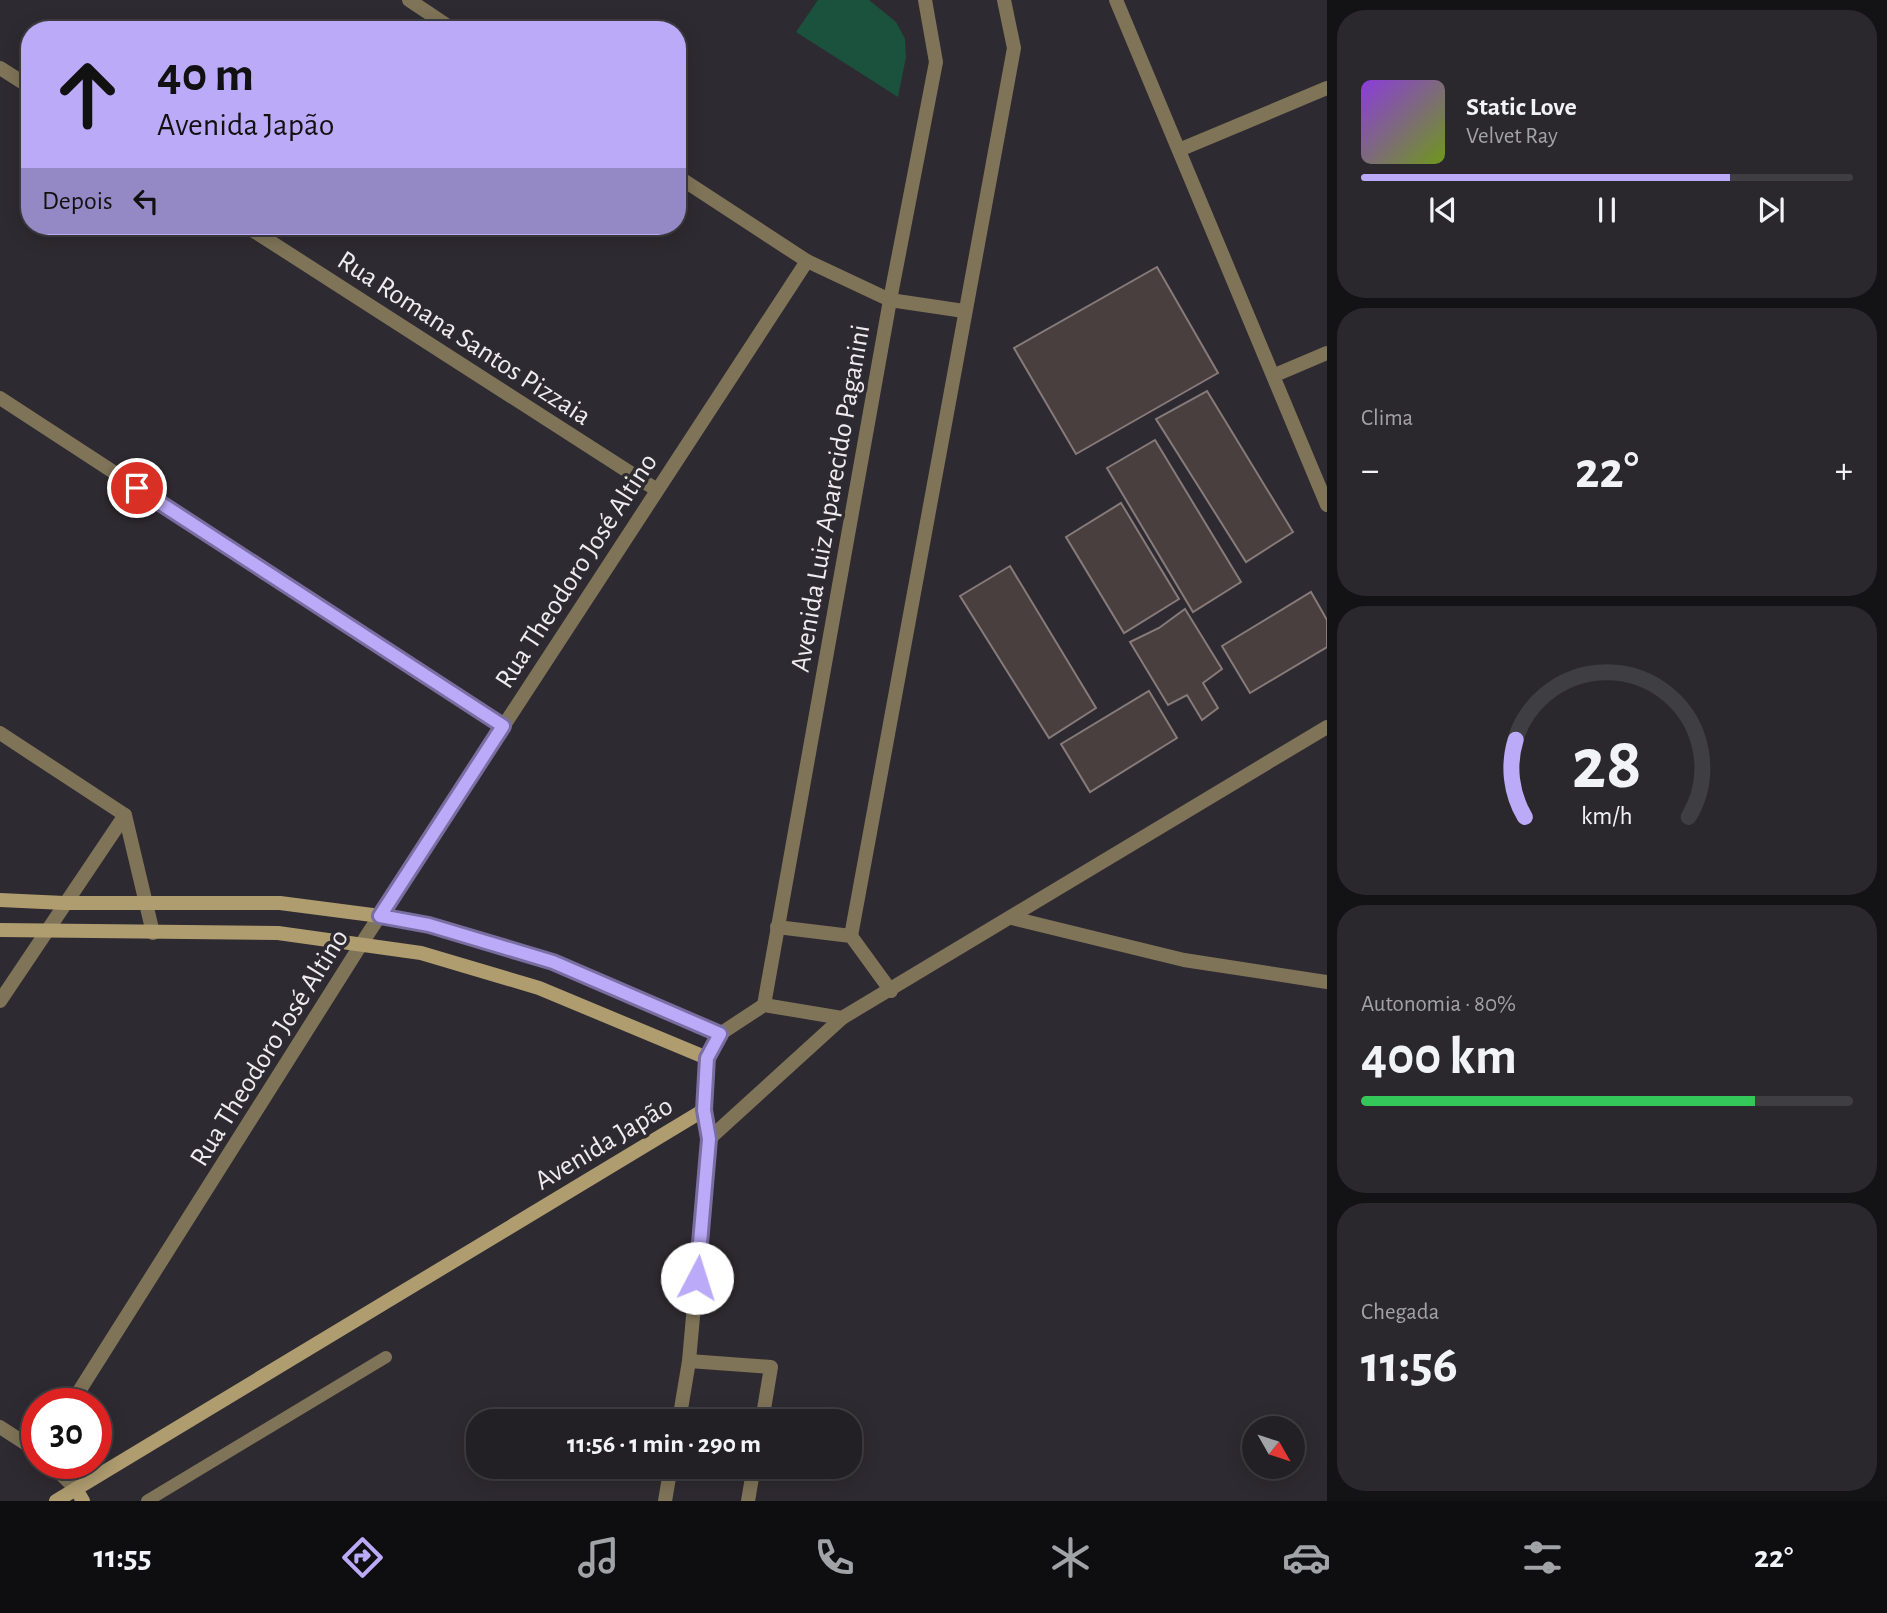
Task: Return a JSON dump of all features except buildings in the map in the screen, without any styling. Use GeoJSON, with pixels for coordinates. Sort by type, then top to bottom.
{"type":"FeatureCollection","features":[{"type":"Feature","properties":{"kind":"street"},"geometry":{"type":"LineString","coordinates":[[409,0],[440,21]]}},
{"type":"Feature","properties":{"kind":"street","name":"Avenida Luiz Aparecido Paganini"},"geometry":{"type":"LineString","coordinates":[[764,1005],[890,300],[936,62],[925,0]]}},
{"type":"Feature","properties":{"kind":"street"},"geometry":{"type":"LineString","coordinates":[[891,991],[851,936],[1014,48],[1004,0]]}},
{"type":"Feature","properties":{"kind":"street"},"geometry":{"type":"LineString","coordinates":[[1116,0],[1275,375],[1327,505]]}},
{"type":"Feature","properties":{"kind":"street"},"geometry":{"type":"LineString","coordinates":[[0,68],[21,81]]}},
{"type":"Feature","properties":{"kind":"street"},"geometry":{"type":"LineString","coordinates":[[1179,150],[1327,88]]}},
{"type":"Feature","properties":{"kind":"street"},"geometry":{"type":"LineString","coordinates":[[686,182],[807,261],[890,300],[964,311]]}},
{"type":"Feature","properties":{"kind":"street","name":"Rua Romana Santos Pizzaia"},"geometry":{"type":"LineString","coordinates":[[260,235],[657,490]]}},
{"type":"Feature","properties":{"kind":"street","name":"Rua Theodoro José Altino"},"geometry":{"type":"LineString","coordinates":[[81,1388],[362,943],[807,261]]}},
{"type":"Feature","properties":{"kind":"street"},"geometry":{"type":"LineString","coordinates":[[1275,375],[1327,353]]}},
{"type":"Feature","properties":{"kind":"street"},"geometry":{"type":"LineString","coordinates":[[0,398],[503,726]]}},
{"type":"Feature","properties":{"kind":"street"},"geometry":{"type":"LineString","coordinates":[[709,1139],[842,1018],[1327,727]]}},
{"type":"Feature","properties":{"kind":"street"},"geometry":{"type":"LineString","coordinates":[[0,733],[125,815],[153,933]]}},
{"type":"Feature","properties":{"kind":"street"},"geometry":{"type":"LineString","coordinates":[[0,1001],[125,815]]}},
{"type":"Feature","properties":{"kind":"street"},"geometry":{"type":"LineString","coordinates":[[0,900],[64,903],[280,903],[429,925],[553,962],[720,1034]]}},
{"type":"Feature","properties":{"kind":"street"},"geometry":{"type":"LineString","coordinates":[[1012,918],[1184,960],[1327,982]]}},
{"type":"Feature","properties":{"kind":"street"},"geometry":{"type":"LineString","coordinates":[[777,927],[851,936]]}},
{"type":"Feature","properties":{"kind":"street"},"geometry":{"type":"LineString","coordinates":[[0,930],[46,933],[278,933],[421,953],[539,988],[707,1058]]}},
{"type":"Feature","properties":{"kind":"street"},"geometry":{"type":"LineString","coordinates":[[764,1005],[842,1018]]}},
{"type":"Feature","properties":{"kind":"street","name":"Avenida Japão"},"geometry":{"type":"LineString","coordinates":[[56,1501],[79,1495],[704,1110],[707,1058],[720,1034],[764,1005]]}},
{"type":"Feature","properties":{"kind":"street"},"geometry":{"type":"LineString","coordinates":[[681,1409],[689,1361],[709,1139],[704,1110]]}},
{"type":"Feature","properties":{"kind":"street"},"geometry":{"type":"LineString","coordinates":[[689,1361],[771,1367],[764,1409]]}},
{"type":"Feature","properties":{"kind":"street"},"geometry":{"type":"LineString","coordinates":[[0,1427],[21,1441]]}},
{"type":"Feature","properties":{"kind":"street"},"geometry":{"type":"LineString","coordinates":[[64,1479],[79,1495]]}},
{"type":"Feature","properties":{"kind":"street"},"geometry":{"type":"LineString","coordinates":[[665,1501],[669,1479]]}},
{"type":"Feature","properties":{"kind":"street"},"geometry":{"type":"LineString","coordinates":[[748,1501],[752,1479]]}},
{"type":"Feature","properties":{"kind":"lane"},"geometry":{"type":"LineString","coordinates":[[147,1501],[386,1357]]}},
{"type":"Feature","properties":{"kind":"green space"},"geometry":{"type":"Polygon","coordinates":[[[818,0],[869,0],[896,22],[905,39],[906,57],[898,97],[796,32],[818,0]]]}},
{"type":"Feature","properties":{"kind":"route"},"geometry":{"type":"LineString","coordinates":[[137,488],[503,726],[380,916],[429,925],[553,962],[720,1034],[707,1058],[704,1110],[709,1139],[697,1278]]}}]}
